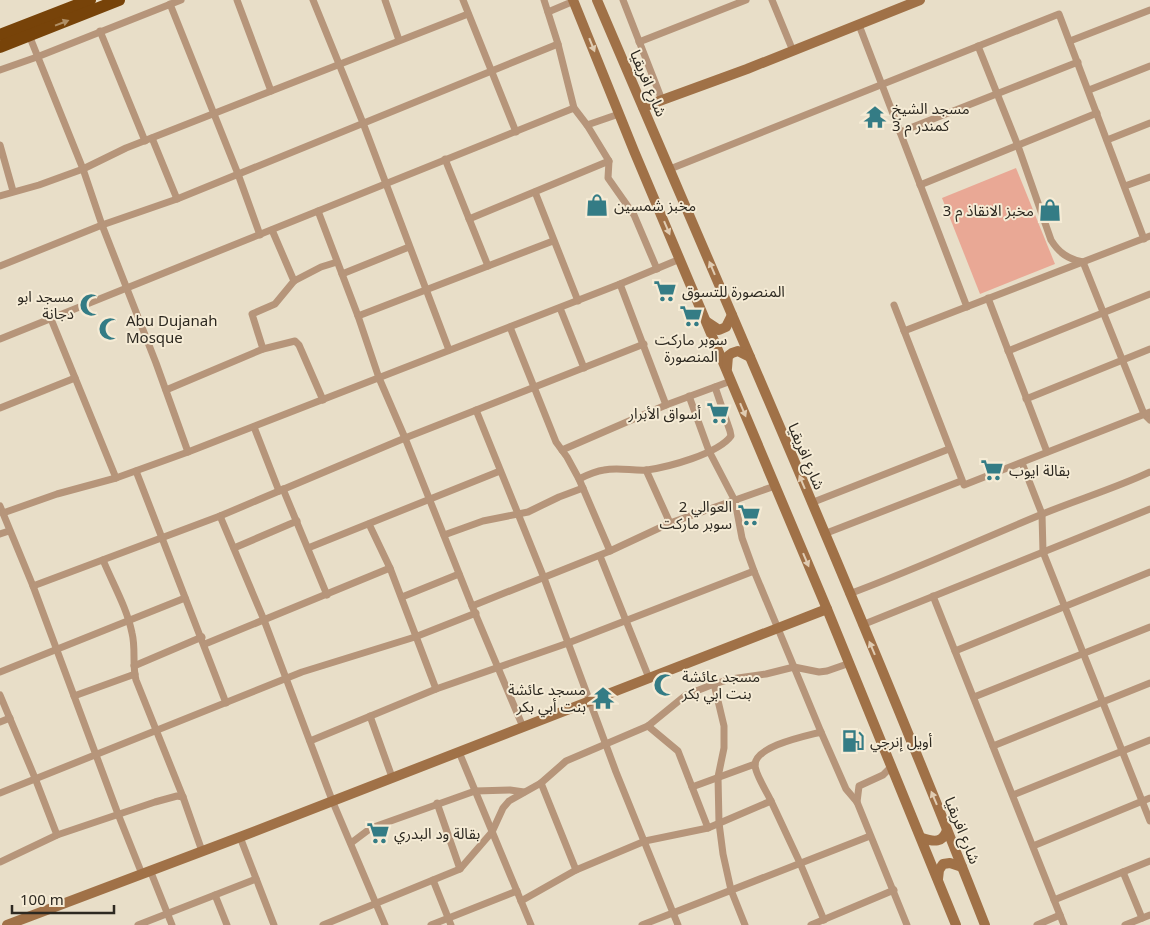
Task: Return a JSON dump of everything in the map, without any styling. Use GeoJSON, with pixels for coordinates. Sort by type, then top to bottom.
{"type":"FeatureCollection","features":[{"type":"Feature","properties":{"kind":"highway"},"geometry":{"type":"LineString","coordinates":[[0,35],[90,0]]}},
{"type":"Feature","properties":{"kind":"highway"},"geometry":{"type":"LineString","coordinates":[[0,47],[119,0]]}},
{"type":"Feature","properties":{"kind":"street"},"geometry":{"type":"LineString","coordinates":[[0,70],[181,0]]}},
{"type":"Feature","properties":{"kind":"street"},"geometry":{"type":"LineString","coordinates":[[237,0],[271,90]]}},
{"type":"Feature","properties":{"kind":"street"},"geometry":{"type":"LineString","coordinates":[[313,0],[363,123],[449,350]]}},
{"type":"Feature","properties":{"kind":"street"},"geometry":{"type":"LineString","coordinates":[[385,0],[400,40]]}},
{"type":"Feature","properties":{"kind":"street"},"geometry":{"type":"LineString","coordinates":[[463,0],[516,132]]}},
{"type":"Feature","properties":{"kind":"street"},"geometry":{"type":"LineString","coordinates":[[544,0],[558,44],[574,108],[609,161],[608,178],[634,215],[657,269]]}},
{"type":"Feature","properties":{"kind":"street","name":"شارع افريقيا"},"geometry":{"type":"LineString","coordinates":[[597,0],[850,594],[985,925]]}},
{"type":"Feature","properties":{"kind":"street"},"geometry":{"type":"LineString","coordinates":[[623,0],[662,100]]}},
{"type":"Feature","properties":{"kind":"street"},"geometry":{"type":"LineString","coordinates":[[639,42],[746,0]]}},
{"type":"Feature","properties":{"kind":"street"},"geometry":{"type":"LineString","coordinates":[[772,0],[793,51]]}},
{"type":"Feature","properties":{"kind":"street"},"geometry":{"type":"LineString","coordinates":[[643,108],[920,0]]}},
{"type":"Feature","properties":{"kind":"street"},"geometry":{"type":"LineString","coordinates":[[548,12],[574,1],[619,114],[828,609],[956,925]]}},
{"type":"Feature","properties":{"kind":"street"},"geometry":{"type":"LineString","coordinates":[[170,4],[238,174],[260,235]]}},
{"type":"Feature","properties":{"kind":"street"},"geometry":{"type":"LineString","coordinates":[[1070,41],[1150,10]]}},
{"type":"Feature","properties":{"kind":"street"},"geometry":{"type":"LineString","coordinates":[[0,196],[39,185],[83,169],[148,139],[468,14]]}},
{"type":"Feature","properties":{"kind":"street"},"geometry":{"type":"LineString","coordinates":[[670,169],[1060,14],[1107,140],[1147,238],[904,331]]}},
{"type":"Feature","properties":{"kind":"street"},"geometry":{"type":"LineString","coordinates":[[859,25],[967,307]]}},
{"type":"Feature","properties":{"kind":"street"},"geometry":{"type":"LineString","coordinates":[[100,30],[177,200]]}},
{"type":"Feature","properties":{"kind":"street"},"geometry":{"type":"LineString","coordinates":[[29,35],[83,169],[102,225],[188,452]]}},
{"type":"Feature","properties":{"kind":"street"},"geometry":{"type":"LineString","coordinates":[[0,266],[102,225],[177,200],[558,44]]}},
{"type":"Feature","properties":{"kind":"street"},"geometry":{"type":"LineString","coordinates":[[978,46],[1018,146],[1051,240],[1056,248],[1065,256],[1083,262],[1122,360],[1150,420]]}},
{"type":"Feature","properties":{"kind":"street"},"geometry":{"type":"LineString","coordinates":[[900,132],[1078,62]]}},
{"type":"Feature","properties":{"kind":"street"},"geometry":{"type":"LineString","coordinates":[[1089,90],[1150,66]]}},
{"type":"Feature","properties":{"kind":"street"},"geometry":{"type":"LineString","coordinates":[[0,339],[574,108]]}},
{"type":"Feature","properties":{"kind":"street"},"geometry":{"type":"LineString","coordinates":[[920,185],[1097,113]]}},
{"type":"Feature","properties":{"kind":"street"},"geometry":{"type":"LineString","coordinates":[[587,126],[619,114]]}},
{"type":"Feature","properties":{"kind":"street"},"geometry":{"type":"LineString","coordinates":[[1107,140],[1150,123]]}},
{"type":"Feature","properties":{"kind":"street"},"geometry":{"type":"LineString","coordinates":[[0,145],[13,191]]}},
{"type":"Feature","properties":{"kind":"street"},"geometry":{"type":"LineString","coordinates":[[446,159],[488,266]]}},
{"type":"Feature","properties":{"kind":"street"},"geometry":{"type":"LineString","coordinates":[[470,219],[609,161]]}},
{"type":"Feature","properties":{"kind":"street"},"geometry":{"type":"LineString","coordinates":[[1125,186],[1150,177]]}},
{"type":"Feature","properties":{"kind":"street"},"geometry":{"type":"LineString","coordinates":[[536,192],[578,301]]}},
{"type":"Feature","properties":{"kind":"street"},"geometry":{"type":"LineString","coordinates":[[318,212],[358,316],[379,378],[523,727]]}},
{"type":"Feature","properties":{"kind":"street"},"geometry":{"type":"LineString","coordinates":[[272,230],[294,281]]}},
{"type":"Feature","properties":{"kind":"street"},"geometry":{"type":"LineString","coordinates":[[358,316],[554,241]]}},
{"type":"Feature","properties":{"kind":"street"},"geometry":{"type":"LineString","coordinates":[[342,274],[409,247]]}},
{"type":"Feature","properties":{"kind":"street"},"geometry":{"type":"LineString","coordinates":[[3,513],[57,494],[116,478],[188,452],[578,301],[680,259]]}},
{"type":"Feature","properties":{"kind":"street"},"geometry":{"type":"LineString","coordinates":[[263,349],[252,314],[275,304],[294,281],[321,267],[337,262]]}},
{"type":"Feature","properties":{"kind":"street"},"geometry":{"type":"LineString","coordinates":[[620,284],[666,405]]}},
{"type":"Feature","properties":{"kind":"street"},"geometry":{"type":"LineString","coordinates":[[1008,351],[1150,294]]}},
{"type":"Feature","properties":{"kind":"street"},"geometry":{"type":"LineString","coordinates":[[988,298],[1048,452]]}},
{"type":"Feature","properties":{"kind":"street"},"geometry":{"type":"LineString","coordinates":[[894,305],[961,481],[965,485],[1147,413]]}},
{"type":"Feature","properties":{"kind":"street"},"geometry":{"type":"LineString","coordinates":[[560,308],[584,368]]}},
{"type":"Feature","properties":{"kind":"street"},"geometry":{"type":"LineString","coordinates":[[706,322],[719,330],[726,327],[732,315]]}},
{"type":"Feature","properties":{"kind":"street"},"geometry":{"type":"LineString","coordinates":[[52,319],[116,478]]}},
{"type":"Feature","properties":{"kind":"street"},"geometry":{"type":"LineString","coordinates":[[510,327],[556,442],[579,479],[610,551]]}},
{"type":"Feature","properties":{"kind":"street"},"geometry":{"type":"LineString","coordinates":[[166,390],[263,349],[296,341],[323,400]]}},
{"type":"Feature","properties":{"kind":"street"},"geometry":{"type":"LineString","coordinates":[[33,586],[162,536],[220,516],[405,438],[644,344]]}},
{"type":"Feature","properties":{"kind":"street"},"geometry":{"type":"LineString","coordinates":[[1026,399],[1150,349]]}},
{"type":"Feature","properties":{"kind":"street"},"geometry":{"type":"LineString","coordinates":[[727,370],[727,360],[732,353],[738,351],[750,358]]}},
{"type":"Feature","properties":{"kind":"street"},"geometry":{"type":"LineString","coordinates":[[0,408],[75,378]]}},
{"type":"Feature","properties":{"kind":"street"},"geometry":{"type":"LineString","coordinates":[[562,450],[666,405],[731,381]]}},
{"type":"Feature","properties":{"kind":"street"},"geometry":{"type":"LineString","coordinates":[[579,479],[604,470],[646,470],[686,462],[728,440],[731,436],[715,387]]}},
{"type":"Feature","properties":{"kind":"street"},"geometry":{"type":"LineString","coordinates":[[689,396],[709,451],[735,501],[742,538],[754,571],[846,789],[857,802],[907,925]]}},
{"type":"Feature","properties":{"kind":"street"},"geometry":{"type":"LineString","coordinates":[[476,410],[544,578],[616,772],[678,925]]}},
{"type":"Feature","properties":{"kind":"street"},"geometry":{"type":"LineString","coordinates":[[254,427],[281,490],[297,521],[327,595]]}},
{"type":"Feature","properties":{"kind":"street"},"geometry":{"type":"LineString","coordinates":[[811,503],[949,449]]}},
{"type":"Feature","properties":{"kind":"street"},"geometry":{"type":"LineString","coordinates":[[1022,462],[1042,514],[1043,552],[1150,821]]}},
{"type":"Feature","properties":{"kind":"street"},"geometry":{"type":"LineString","coordinates":[[646,470],[670,523]]}},
{"type":"Feature","properties":{"kind":"street"},"geometry":{"type":"LineString","coordinates":[[136,471],[226,703]]}},
{"type":"Feature","properties":{"kind":"street"},"geometry":{"type":"LineString","coordinates":[[308,548],[500,471]]}},
{"type":"Feature","properties":{"kind":"street"},"geometry":{"type":"LineString","coordinates":[[850,594],[1042,514],[1131,481],[1150,472]]}},
{"type":"Feature","properties":{"kind":"street"},"geometry":{"type":"LineString","coordinates":[[824,534],[961,481]]}},
{"type":"Feature","properties":{"kind":"street"},"geometry":{"type":"LineString","coordinates":[[0,793],[302,672],[415,637],[544,578],[600,556],[670,523],[775,486]]}},
{"type":"Feature","properties":{"kind":"street"},"geometry":{"type":"LineString","coordinates":[[444,535],[483,521],[534,510],[559,497],[583,488]]}},
{"type":"Feature","properties":{"kind":"street"},"geometry":{"type":"LineString","coordinates":[[0,506],[33,586],[118,814],[172,925]]}},
{"type":"Feature","properties":{"kind":"street"},"geometry":{"type":"LineString","coordinates":[[862,625],[1150,509]]}},
{"type":"Feature","properties":{"kind":"street"},"geometry":{"type":"LineString","coordinates":[[220,516],[264,620],[285,680],[332,800],[385,925]]}},
{"type":"Feature","properties":{"kind":"street"},"geometry":{"type":"LineString","coordinates":[[234,548],[297,521]]}},
{"type":"Feature","properties":{"kind":"street"},"geometry":{"type":"LineString","coordinates":[[369,524],[402,597],[415,637],[436,689]]}},
{"type":"Feature","properties":{"kind":"street"},"geometry":{"type":"LineString","coordinates":[[0,534],[9,530]]}},
{"type":"Feature","properties":{"kind":"street"},"geometry":{"type":"LineString","coordinates":[[600,556],[649,678]]}},
{"type":"Feature","properties":{"kind":"street"},"geometry":{"type":"LineString","coordinates":[[103,560],[129,621],[134,642],[134,670],[156,732],[183,796],[202,851]]}},
{"type":"Feature","properties":{"kind":"street"},"geometry":{"type":"LineString","coordinates":[[74,696],[203,641],[264,620],[390,568]]}},
{"type":"Feature","properties":{"kind":"street"},"geometry":{"type":"LineString","coordinates":[[310,741],[436,689],[568,643],[754,571]]}},
{"type":"Feature","properties":{"kind":"street"},"geometry":{"type":"LineString","coordinates":[[955,651],[1150,572]]}},
{"type":"Feature","properties":{"kind":"street"},"geometry":{"type":"LineString","coordinates":[[402,597],[459,574]]}},
{"type":"Feature","properties":{"kind":"street"},"geometry":{"type":"LineString","coordinates":[[933,596],[1064,925]]}},
{"type":"Feature","properties":{"kind":"street"},"geometry":{"type":"LineString","coordinates":[[0,672],[186,598]]}},
{"type":"Feature","properties":{"kind":"street"},"geometry":{"type":"LineString","coordinates":[[7,925],[828,609]]}},
{"type":"Feature","properties":{"kind":"street"},"geometry":{"type":"LineString","coordinates":[[974,698],[1150,627]]}},
{"type":"Feature","properties":{"kind":"street"},"geometry":{"type":"LineString","coordinates":[[323,925],[460,869],[492,832],[508,801],[542,783],[566,761],[606,743],[639,732],[686,695],[714,684],[794,667],[823,672],[850,663]]}},
{"type":"Feature","properties":{"kind":"street"},"geometry":{"type":"LineString","coordinates":[[993,746],[1150,683]]}},
{"type":"Feature","properties":{"kind":"street"},"geometry":{"type":"LineString","coordinates":[[714,684],[724,726],[724,748],[718,777],[719,823],[730,890],[745,925]]}},
{"type":"Feature","properties":{"kind":"street"},"geometry":{"type":"LineString","coordinates":[[0,695],[57,835]]}},
{"type":"Feature","properties":{"kind":"street"},"geometry":{"type":"LineString","coordinates":[[370,716],[392,777]]}},
{"type":"Feature","properties":{"kind":"street"},"geometry":{"type":"LineString","coordinates":[[0,722],[10,718]]}},
{"type":"Feature","properties":{"kind":"street"},"geometry":{"type":"LineString","coordinates":[[648,726],[678,751],[708,828]]}},
{"type":"Feature","properties":{"kind":"street"},"geometry":{"type":"LineString","coordinates":[[692,787],[755,764],[760,756],[769,748],[821,732]]}},
{"type":"Feature","properties":{"kind":"street"},"geometry":{"type":"LineString","coordinates":[[1013,796],[1150,740]]}},
{"type":"Feature","properties":{"kind":"street"},"geometry":{"type":"LineString","coordinates":[[459,752],[531,925]]}},
{"type":"Feature","properties":{"kind":"street"},"geometry":{"type":"LineString","coordinates":[[755,764],[824,920]]}},
{"type":"Feature","properties":{"kind":"street"},"geometry":{"type":"LineString","coordinates":[[857,802],[859,786],[883,775],[892,766]]}},
{"type":"Feature","properties":{"kind":"street"},"geometry":{"type":"LineString","coordinates":[[542,783],[576,870]]}},
{"type":"Feature","properties":{"kind":"street"},"geometry":{"type":"LineString","coordinates":[[351,842],[371,828],[475,791],[510,790],[524,792]]}},
{"type":"Feature","properties":{"kind":"street"},"geometry":{"type":"LineString","coordinates":[[0,862],[57,835],[161,800],[183,796]]}},
{"type":"Feature","properties":{"kind":"street"},"geometry":{"type":"LineString","coordinates":[[1033,846],[1150,798]]}},
{"type":"Feature","properties":{"kind":"street"},"geometry":{"type":"LineString","coordinates":[[521,901],[576,870],[644,841],[708,828],[770,801]]}},
{"type":"Feature","properties":{"kind":"street"},"geometry":{"type":"LineString","coordinates":[[437,803],[460,869]]}},
{"type":"Feature","properties":{"kind":"street"},"geometry":{"type":"LineString","coordinates":[[922,838],[932,842],[939,841],[944,837],[947,830]]}},
{"type":"Feature","properties":{"kind":"street"},"geometry":{"type":"LineString","coordinates":[[240,836],[274,925]]}},
{"type":"Feature","properties":{"kind":"street"},"geometry":{"type":"LineString","coordinates":[[642,925],[870,836]]}},
{"type":"Feature","properties":{"kind":"street"},"geometry":{"type":"LineString","coordinates":[[1054,900],[1150,861]]}},
{"type":"Feature","properties":{"kind":"street"},"geometry":{"type":"LineString","coordinates":[[938,879],[939,870],[943,864],[952,863],[962,868]]}},
{"type":"Feature","properties":{"kind":"street"},"geometry":{"type":"LineString","coordinates":[[1123,872],[1142,918]]}},
{"type":"Feature","properties":{"kind":"street"},"geometry":{"type":"LineString","coordinates":[[138,925],[256,879]]}},
{"type":"Feature","properties":{"kind":"street"},"geometry":{"type":"LineString","coordinates":[[433,880],[450,922]]}},
{"type":"Feature","properties":{"kind":"street"},"geometry":{"type":"LineString","coordinates":[[811,925],[894,890]]}},
{"type":"Feature","properties":{"kind":"street"},"geometry":{"type":"LineString","coordinates":[[431,925],[450,922],[517,891]]}},
{"type":"Feature","properties":{"kind":"street"},"geometry":{"type":"LineString","coordinates":[[215,895],[227,925]]}},
{"type":"Feature","properties":{"kind":"street"},"geometry":{"type":"LineString","coordinates":[[1037,925],[1060,915]]}},
{"type":"Feature","properties":{"kind":"street"},"geometry":{"type":"LineString","coordinates":[[1125,925],[1150,915]]}},
{"type":"Feature","properties":{"kind":"shaded area"},"geometry":{"type":"Polygon","coordinates":[[[1016,168],[1055,264],[980,294],[942,198],[1016,168]]]}},
{"type":"Feature","properties":{"kind":"place","name":"مسجد الشيخ كمندر م 3"},"geometry":{"type":"Point","coordinates":[875,117]}},
{"type":"Feature","properties":{"kind":"place","name":"مخبز شمسين"},"geometry":{"type":"Point","coordinates":[597,205]}},
{"type":"Feature","properties":{"kind":"place","name":"مخبز الانقاذ م 3"},"geometry":{"type":"Point","coordinates":[1050,210]}},
{"type":"Feature","properties":{"kind":"place","name":"المنصورة للتسوق"},"geometry":{"type":"Point","coordinates":[665,291]}},
{"type":"Feature","properties":{"kind":"place","name":"مسجد ابو دجانة"},"geometry":{"type":"Point","coordinates":[91,305]}},
{"type":"Feature","properties":{"kind":"place","name":"سوبر ماركت المنصورة"},"geometry":{"type":"Point","coordinates":[691,316]}},
{"type":"Feature","properties":{"kind":"place","name":"Abu Dujanah Mosque"},"geometry":{"type":"Point","coordinates":[110,329]}},
{"type":"Feature","properties":{"kind":"place","name":"أسواق الأبرار"},"geometry":{"type":"Point","coordinates":[718,413]}},
{"type":"Feature","properties":{"kind":"place","name":"بقالة ايوب"},"geometry":{"type":"Point","coordinates":[992,470]}},
{"type":"Feature","properties":{"kind":"place","name":"العوالي 2 سوبر ماركت"},"geometry":{"type":"Point","coordinates":[749,515]}},
{"type":"Feature","properties":{"kind":"place","name":"مسجد عائشة بنت ابي بكر"},"geometry":{"type":"Point","coordinates":[665,685]}},
{"type":"Feature","properties":{"kind":"place","name":"مسجد عائشة بنت أبي بكر"},"geometry":{"type":"Point","coordinates":[603,698]}},
{"type":"Feature","properties":{"kind":"place","name":"أويل إنرجي"},"geometry":{"type":"Point","coordinates":[853,741]}},
{"type":"Feature","properties":{"kind":"place","name":"بقالة ود البدري"},"geometry":{"type":"Point","coordinates":[378,833]}}]}
